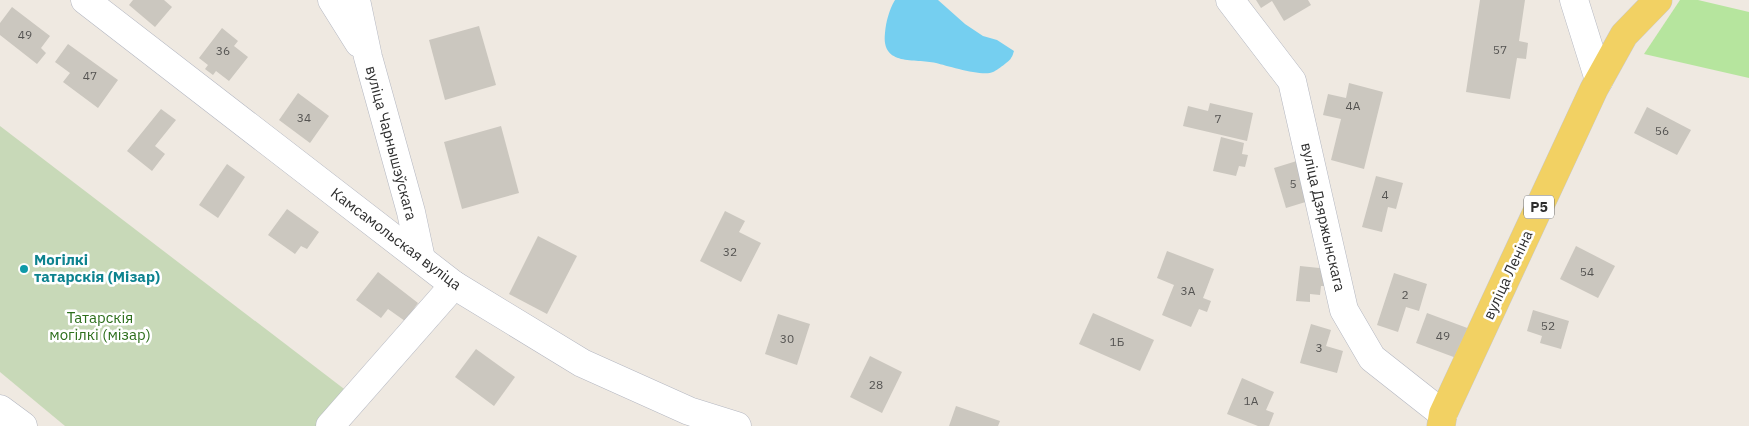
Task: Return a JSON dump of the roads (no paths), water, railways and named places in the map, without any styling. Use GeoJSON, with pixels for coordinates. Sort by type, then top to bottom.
{"type":"FeatureCollection","features":[{"type":"Feature","properties":{"kind":"main road","name":"вуліца Леніна"},"geometry":{"type":"LineString","coordinates":[[1442,420],[1599,80],[1624,35],[1658,0]]}},
{"type":"Feature","properties":{"kind":"street","name":"Камсамольская вуліца"},"geometry":{"type":"LineString","coordinates":[[85,0],[454,285],[582,364],[686,419],[737,426]]}},
{"type":"Feature","properties":{"kind":"street","name":"вуліца Чарнышэўскага"},"geometry":{"type":"LineString","coordinates":[[332,0],[368,57]]}},
{"type":"Feature","properties":{"kind":"street","name":"вуліца Чарнышэўскага"},"geometry":{"type":"LineString","coordinates":[[356,0],[368,57],[411,212],[421,259]]}},
{"type":"Feature","properties":{"kind":"street","name":"вуліца Дзяржынскага"},"geometry":{"type":"LineString","coordinates":[[1230,0],[1292,81],[1344,310],[1372,358],[1442,420]]}},
{"type":"Feature","properties":{"kind":"street"},"geometry":{"type":"LineString","coordinates":[[1574,0],[1599,80]]}},
{"type":"Feature","properties":{"kind":"street"},"geometry":{"type":"LineString","coordinates":[[330,426],[454,285]]}},
{"type":"Feature","properties":{"kind":"street"},"geometry":{"type":"LineString","coordinates":[[0,410],[22,426]]}},
{"type":"Feature","properties":{"kind":"water"},"geometry":{"type":"Polygon","coordinates":[[[895,0],[938,0],[965,24],[983,36],[997,40],[1014,51],[1012,56],[1009,61],[993,72],[982,73],[936,63],[901,59],[894,56],[888,51],[885,44],[885,33],[888,16],[895,0]]]}},
{"type":"Feature","properties":{"kind":"place","name":"Могілкі татарскія (Мізар)"},"geometry":{"type":"Point","coordinates":[24,269]}},
{"type":"Feature","properties":{"kind":"park label","name":"Татарскія могілкі (мізар)"},"geometry":{"type":"Point","coordinates":[100,326]}}]}
